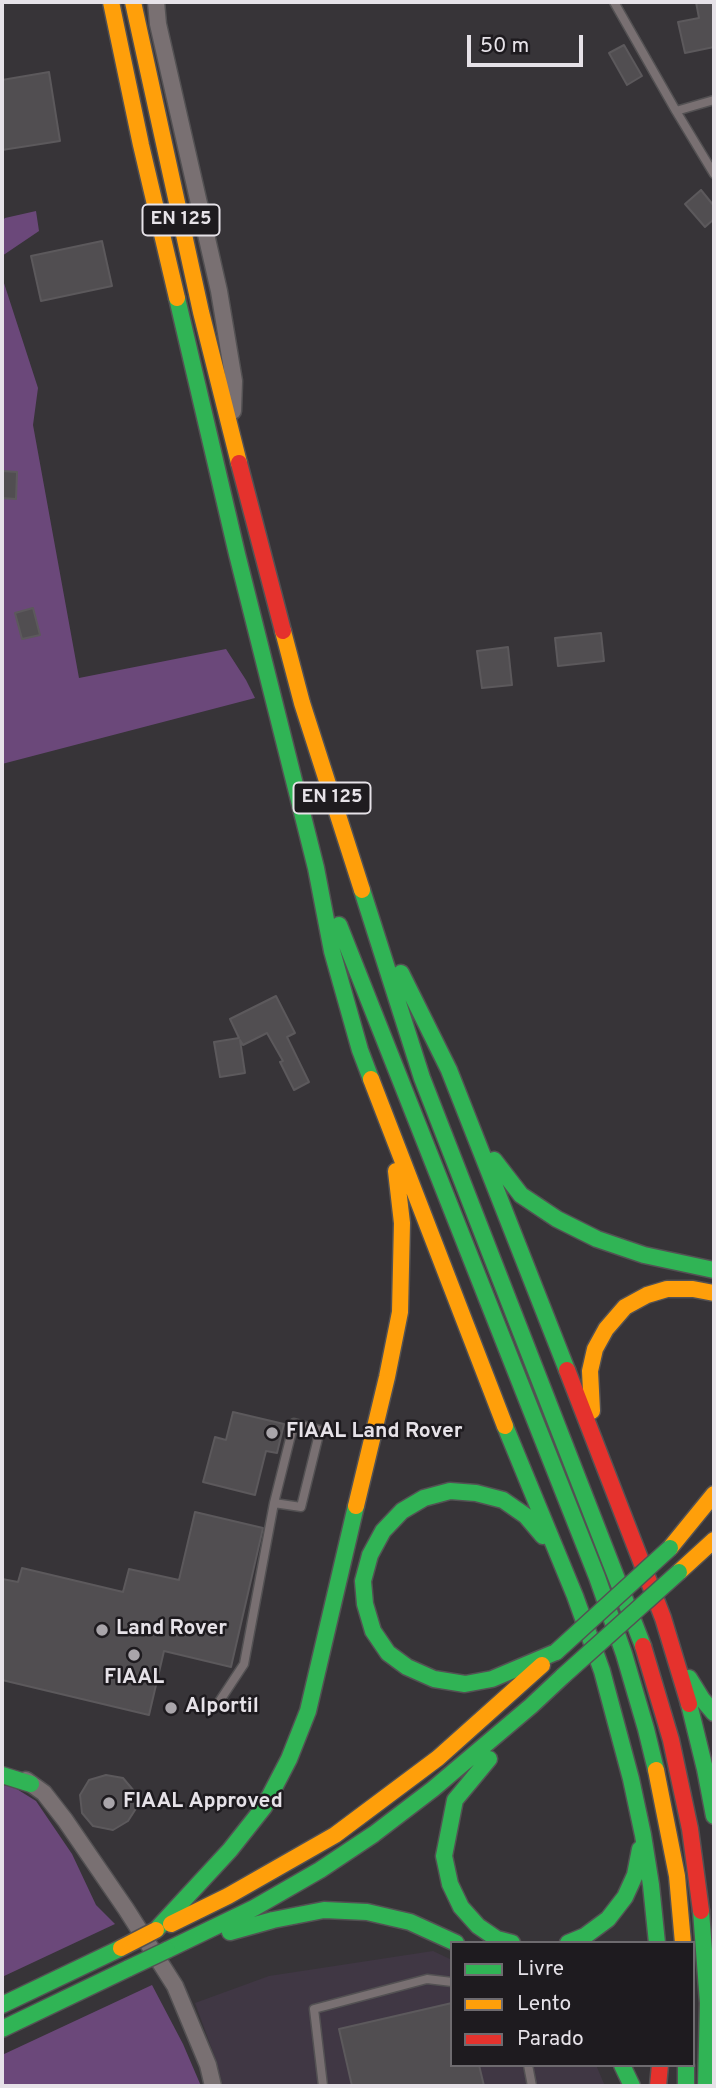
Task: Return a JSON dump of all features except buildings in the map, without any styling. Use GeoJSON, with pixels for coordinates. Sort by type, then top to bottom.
{"type":"FeatureCollection","features":[{"type":"Feature","properties":{"kind":"main road","name":"EN 125"},"geometry":{"type":"LineString","coordinates":[[111,2],[138,132],[237,554],[316,868]]}},
{"type":"Feature","properties":{"kind":"main road","name":"EN 125"},"geometry":{"type":"LineString","coordinates":[[133,2],[201,312],[232,438],[302,703],[362,893]]}},
{"type":"Feature","properties":{"kind":"main road"},"geometry":{"type":"LineString","coordinates":[[316,868],[332,951],[360,1051],[536,1504],[576,1596],[602,1671],[638,1809],[651,1885],[657,1941]]}},
{"type":"Feature","properties":{"kind":"main road"},"geometry":{"type":"LineString","coordinates":[[316,868],[597,1577],[620,1642],[646,1729],[665,1810],[677,1876],[683,1941]]}},
{"type":"Feature","properties":{"kind":"main road"},"geometry":{"type":"LineString","coordinates":[[362,893],[496,1165],[521,1195],[557,1219],[597,1239],[644,1255],[714,1270]]}},
{"type":"Feature","properties":{"kind":"main road"},"geometry":{"type":"LineString","coordinates":[[362,893],[422,1078],[641,1640],[671,1740],[690,1829],[701,1910],[708,2003],[706,2086]]}},
{"type":"Feature","properties":{"kind":"main road"},"geometry":{"type":"LineString","coordinates":[[449,1070],[663,1618],[690,1679],[714,1713]]}},
{"type":"Feature","properties":{"kind":"main road"},"geometry":{"type":"LineString","coordinates":[[156,1930],[230,1850],[264,1807],[289,1759],[308,1711],[400,1312],[402,1223],[393,1149],[383,1111]]}},
{"type":"Feature","properties":{"kind":"main road"},"geometry":{"type":"LineString","coordinates":[[603,1460],[593,1419],[590,1371],[595,1349],[606,1329],[625,1307],[646,1295],[667,1289],[692,1289],[714,1293]]}},
{"type":"Feature","properties":{"kind":"main road"},"geometry":{"type":"LineString","coordinates":[[556,1652],[492,1679],[465,1684],[434,1679],[407,1667],[388,1653],[373,1631],[365,1604],[363,1581],[370,1555],[383,1531],[402,1511],[424,1498],[450,1491],[476,1493],[503,1500],[526,1516],[542,1532],[576,1596]]}},
{"type":"Feature","properties":{"kind":"main road"},"geometry":{"type":"LineString","coordinates":[[670,1548],[714,1494]]}},
{"type":"Feature","properties":{"kind":"main road"},"geometry":{"type":"LineString","coordinates":[[2,2005],[228,1896],[335,1835],[438,1758],[714,1508]]}},
{"type":"Feature","properties":{"kind":"main road"},"geometry":{"type":"LineString","coordinates":[[2,2029],[276,1895],[374,1834],[433,1789],[531,1706],[714,1540]]}},
{"type":"Feature","properties":{"kind":"main road"},"geometry":{"type":"LineString","coordinates":[[679,1572],[714,1559]]}},
{"type":"Feature","properties":{"kind":"main road"},"geometry":{"type":"LineString","coordinates":[[663,1618],[705,1769],[714,1816]]}},
{"type":"Feature","properties":{"kind":"main road"},"geometry":{"type":"LineString","coordinates":[[504,1941],[478,1926],[461,1907],[450,1884],[444,1856],[455,1800],[531,1706]]}},
{"type":"Feature","properties":{"kind":"main road"},"geometry":{"type":"LineString","coordinates":[[2,1774],[32,1784]]}},
{"type":"Feature","properties":{"kind":"main road"},"geometry":{"type":"LineString","coordinates":[[573,1941],[585,1936],[608,1919],[625,1897],[635,1875],[640,1851],[638,1809]]}},
{"type":"Feature","properties":{"kind":"main road"},"geometry":{"type":"LineString","coordinates":[[172,1948],[273,1920],[324,1910],[367,1912],[410,1922],[452,1941]]}},
{"type":"Feature","properties":{"kind":"main road"},"geometry":{"type":"LineString","coordinates":[[623,2067],[632,2086]]}},
{"type":"Feature","properties":{"kind":"main road"},"geometry":{"type":"LineString","coordinates":[[658,2086],[660,2067]]}},
{"type":"Feature","properties":{"kind":"main road"},"geometry":{"type":"LineString","coordinates":[[686,2086],[687,2067]]}},
{"type":"Feature","properties":{"kind":"street"},"geometry":{"type":"LineString","coordinates":[[156,2],[158,24],[219,291],[234,381],[232,438]]}},
{"type":"Feature","properties":{"kind":"street"},"geometry":{"type":"LineString","coordinates":[[2,1763],[44,1793],[99,1869],[174,1986],[204,2055],[213,2086]]}},
{"type":"Feature","properties":{"kind":"lane"},"geometry":{"type":"LineString","coordinates":[[614,2],[714,174]]}},
{"type":"Feature","properties":{"kind":"lane"},"geometry":{"type":"LineString","coordinates":[[676,111],[714,100]]}},
{"type":"Feature","properties":{"kind":"lane"},"geometry":{"type":"LineString","coordinates":[[217,1705],[244,1664],[270,1519],[274,1503],[294,1423],[320,1430],[301,1507],[274,1503]]}},
{"type":"Feature","properties":{"kind":"lane"},"geometry":{"type":"LineString","coordinates":[[323,2086],[314,2009],[427,1979],[450,1982]]}},
{"type":"Feature","properties":{"kind":"lane"},"geometry":{"type":"LineString","coordinates":[[528,2067],[532,2086]]}},
{"type":"Feature","properties":{"kind":"shaded area"},"geometry":{"type":"Polygon","coordinates":[[[36,211],[39,231],[2,256],[2,221],[36,211]]]}},
{"type":"Feature","properties":{"kind":"shaded area"},"geometry":{"type":"Polygon","coordinates":[[[2,277],[38,388],[33,425],[79,678],[226,649],[255,698],[2,764],[2,277]]]}},
{"type":"Feature","properties":{"kind":"shaded area"},"geometry":{"type":"Polygon","coordinates":[[[2,1785],[12,1786],[36,1801],[72,1854],[96,1905],[115,1924],[2,1977],[2,1785]]]}},
{"type":"Feature","properties":{"kind":"shaded area"},"geometry":{"type":"Polygon","coordinates":[[[433,1951],[450,1959],[450,2067],[597,2067],[605,2086],[223,2086],[195,2003],[269,1976],[433,1951]]]}},
{"type":"Feature","properties":{"kind":"shaded area"},"geometry":{"type":"Polygon","coordinates":[[[152,1985],[183,2044],[201,2086],[2,2086],[2,2055],[152,1985]]]}},
{"type":"Feature","properties":{"kind":"traffic: fast"},"geometry":{"type":"LineString","coordinates":[[177,298],[237,554],[316,868],[332,951],[371,1079]]}},
{"type":"Feature","properties":{"kind":"traffic: fast"},"geometry":{"type":"LineString","coordinates":[[362,890],[422,1078],[643,1646]]}},
{"type":"Feature","properties":{"kind":"traffic: fast"},"geometry":{"type":"LineString","coordinates":[[339,925],[597,1577],[624,1654],[656,1770]]}},
{"type":"Feature","properties":{"kind":"traffic: fast"},"geometry":{"type":"LineString","coordinates":[[401,973],[449,1070],[567,1370]]}},
{"type":"Feature","properties":{"kind":"traffic: fast"},"geometry":{"type":"LineString","coordinates":[[494,1160],[521,1195],[557,1219],[597,1239],[644,1255],[714,1270]]}},
{"type":"Feature","properties":{"kind":"traffic: fast"},"geometry":{"type":"LineString","coordinates":[[505,1426],[575,1596],[602,1671],[643,1835],[657,1941]]}},
{"type":"Feature","properties":{"kind":"traffic: fast"},"geometry":{"type":"LineString","coordinates":[[543,1536],[526,1516],[503,1500],[476,1493],[450,1491],[424,1498],[402,1511],[383,1531],[370,1555],[363,1581],[365,1604],[373,1631],[388,1653],[407,1667],[434,1679],[465,1684],[492,1679],[556,1652]]}},
{"type":"Feature","properties":{"kind":"traffic: fast"},"geometry":{"type":"LineString","coordinates":[[156,1930],[230,1850],[264,1807],[289,1759],[308,1711],[356,1506]]}},
{"type":"Feature","properties":{"kind":"traffic: fast"},"geometry":{"type":"LineString","coordinates":[[556,1652],[670,1548]]}},
{"type":"Feature","properties":{"kind":"traffic: fast"},"geometry":{"type":"LineString","coordinates":[[563,1676],[679,1572]]}},
{"type":"Feature","properties":{"kind":"traffic: fast"},"geometry":{"type":"LineString","coordinates":[[167,1950],[254,1908],[320,1870],[374,1834],[433,1789],[563,1676]]}},
{"type":"Feature","properties":{"kind":"traffic: fast"},"geometry":{"type":"LineString","coordinates":[[689,1678],[714,1713]]}},
{"type":"Feature","properties":{"kind":"traffic: fast"},"geometry":{"type":"LineString","coordinates":[[689,1704],[714,1816]]}},
{"type":"Feature","properties":{"kind":"traffic: fast"},"geometry":{"type":"LineString","coordinates":[[489,1759],[455,1800],[444,1856],[450,1884],[461,1907],[478,1926],[504,1941]]}},
{"type":"Feature","properties":{"kind":"traffic: fast"},"geometry":{"type":"LineString","coordinates":[[2,1775],[31,1784]]}},
{"type":"Feature","properties":{"kind":"traffic: fast"},"geometry":{"type":"LineString","coordinates":[[573,1941],[585,1936],[608,1919],[625,1897],[635,1875],[640,1849]]}},
{"type":"Feature","properties":{"kind":"traffic: fast"},"geometry":{"type":"LineString","coordinates":[[230,1932],[324,1910],[367,1912],[410,1922],[452,1941]]}},
{"type":"Feature","properties":{"kind":"traffic: fast"},"geometry":{"type":"LineString","coordinates":[[701,1911],[708,2003],[706,2086]]}},
{"type":"Feature","properties":{"kind":"traffic: fast"},"geometry":{"type":"LineString","coordinates":[[2,2005],[121,1948]]}},
{"type":"Feature","properties":{"kind":"traffic: fast"},"geometry":{"type":"LineString","coordinates":[[129,1968],[167,1950]]}},
{"type":"Feature","properties":{"kind":"traffic: fast"},"geometry":{"type":"LineString","coordinates":[[2,2029],[129,1968]]}},
{"type":"Feature","properties":{"kind":"traffic: fast"},"geometry":{"type":"LineString","coordinates":[[623,2067],[632,2086]]}},
{"type":"Feature","properties":{"kind":"traffic: fast"},"geometry":{"type":"LineString","coordinates":[[686,2067],[686,2086]]}},
{"type":"Feature","properties":{"kind":"traffic: slow"},"geometry":{"type":"LineString","coordinates":[[111,2],[177,298]]}},
{"type":"Feature","properties":{"kind":"traffic: slow"},"geometry":{"type":"LineString","coordinates":[[133,2],[201,312],[239,463]]}},
{"type":"Feature","properties":{"kind":"traffic: slow"},"geometry":{"type":"LineString","coordinates":[[283,631],[302,703],[362,890]]}},
{"type":"Feature","properties":{"kind":"traffic: slow"},"geometry":{"type":"LineString","coordinates":[[371,1079],[505,1426]]}},
{"type":"Feature","properties":{"kind":"traffic: slow"},"geometry":{"type":"LineString","coordinates":[[356,1506],[400,1312],[402,1223],[396,1171]]}},
{"type":"Feature","properties":{"kind":"traffic: slow"},"geometry":{"type":"LineString","coordinates":[[592,1411],[590,1371],[595,1349],[606,1329],[625,1307],[647,1295],[667,1289],[693,1289],[714,1293]]}},
{"type":"Feature","properties":{"kind":"traffic: slow"},"geometry":{"type":"LineString","coordinates":[[670,1548],[714,1494]]}},
{"type":"Feature","properties":{"kind":"traffic: slow"},"geometry":{"type":"LineString","coordinates":[[679,1572],[714,1540]]}},
{"type":"Feature","properties":{"kind":"traffic: slow"},"geometry":{"type":"LineString","coordinates":[[171,1924],[228,1896],[335,1835],[438,1758],[542,1665]]}},
{"type":"Feature","properties":{"kind":"traffic: slow"},"geometry":{"type":"LineString","coordinates":[[656,1770],[677,1876],[683,1941]]}},
{"type":"Feature","properties":{"kind":"traffic: slow"},"geometry":{"type":"LineString","coordinates":[[121,1948],[156,1930]]}},
{"type":"Feature","properties":{"kind":"traffic: jam"},"geometry":{"type":"LineString","coordinates":[[239,463],[283,631]]}},
{"type":"Feature","properties":{"kind":"traffic: jam"},"geometry":{"type":"LineString","coordinates":[[567,1370],[663,1618],[689,1704]]}},
{"type":"Feature","properties":{"kind":"traffic: jam"},"geometry":{"type":"LineString","coordinates":[[643,1646],[671,1740],[690,1829],[701,1911]]}},
{"type":"Feature","properties":{"kind":"traffic: jam"},"geometry":{"type":"LineString","coordinates":[[658,2086],[660,2067]]}},
{"type":"Feature","properties":{"kind":"place","name":"FIAAL Land Rover"},"geometry":{"type":"Point","coordinates":[272,1433]}},
{"type":"Feature","properties":{"kind":"place","name":"Land Rover"},"geometry":{"type":"Point","coordinates":[102,1630]}},
{"type":"Feature","properties":{"kind":"place","name":"FIAAL"},"geometry":{"type":"Point","coordinates":[134,1655]}},
{"type":"Feature","properties":{"kind":"place","name":"Alportil"},"geometry":{"type":"Point","coordinates":[171,1708]}},
{"type":"Feature","properties":{"kind":"place","name":"FIAAL Approved"},"geometry":{"type":"Point","coordinates":[109,1803]}}]}
